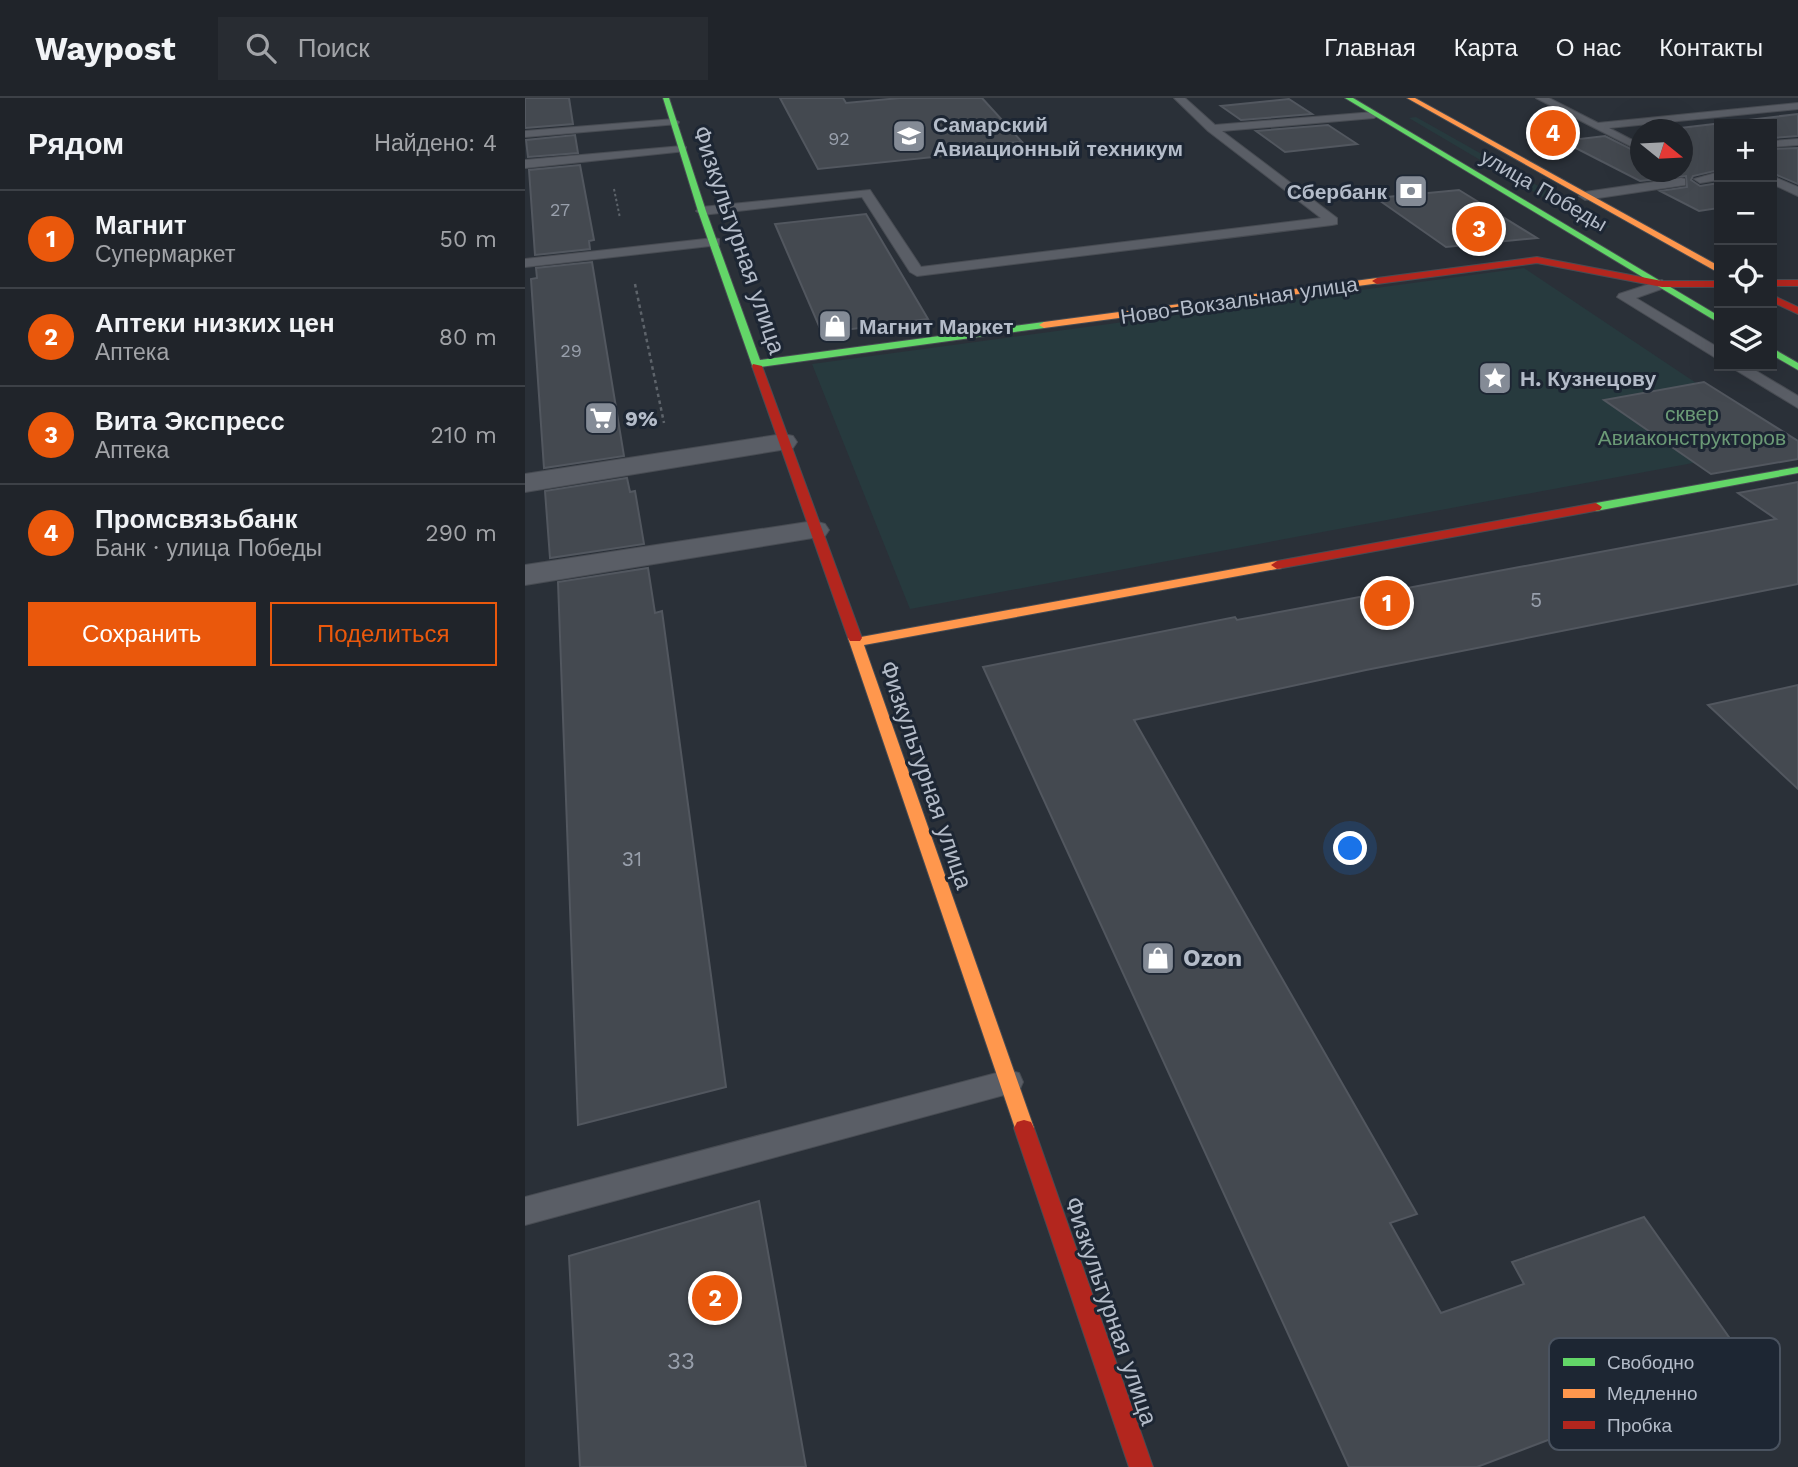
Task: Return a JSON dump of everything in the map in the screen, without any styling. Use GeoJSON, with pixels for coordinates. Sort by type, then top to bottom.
{"type":"FeatureCollection","features":[{"type":"Feature","properties":{"kind":"street","name":"Физкультурная улица"},"geometry":{"type":"LineString","coordinates":[[666,98],[702,211],[856,642],[1142,1467]]}},
{"type":"Feature","properties":{"kind":"street","name":"улица Победы"},"geometry":{"type":"LineString","coordinates":[[1348,98],[1714,317]]}},
{"type":"Feature","properties":{"kind":"street","name":"улица Победы"},"geometry":{"type":"LineString","coordinates":[[1410,98],[1714,267]]}},
{"type":"Feature","properties":{"kind":"street"},"geometry":{"type":"LineString","coordinates":[[1374,115],[1379,108],[1394,106],[1429,109]]}},
{"type":"Feature","properties":{"kind":"street","name":"Ново-Вокзальная улица"},"geometry":{"type":"LineString","coordinates":[[757,363],[1537,260],[1662,284],[1714,284]]}},
{"type":"Feature","properties":{"kind":"street"},"geometry":{"type":"LineString","coordinates":[[1777,283],[1798,282]]}},
{"type":"Feature","properties":{"kind":"street"},"geometry":{"type":"LineString","coordinates":[[1777,301],[1798,312]]}},
{"type":"Feature","properties":{"kind":"street"},"geometry":{"type":"LineString","coordinates":[[1777,354],[1798,367]]}},
{"type":"Feature","properties":{"kind":"street"},"geometry":{"type":"LineString","coordinates":[[525,483],[783,442]]}},
{"type":"Feature","properties":{"kind":"street"},"geometry":{"type":"LineString","coordinates":[[856,642],[1798,470]]}},
{"type":"Feature","properties":{"kind":"street"},"geometry":{"type":"LineString","coordinates":[[525,575],[814,530]]}},
{"type":"Feature","properties":{"kind":"lane"},"geometry":{"type":"LineString","coordinates":[[702,211],[866,193],[918,272],[1332,221],[1212,129],[1179,98]]}},
{"type":"Feature","properties":{"kind":"lane"},"geometry":{"type":"LineString","coordinates":[[1541,98],[1630,143]]}},
{"type":"Feature","properties":{"kind":"lane"},"geometry":{"type":"LineString","coordinates":[[1597,126],[1798,106]]}},
{"type":"Feature","properties":{"kind":"lane"},"geometry":{"type":"LineString","coordinates":[[1212,129],[1374,115]]}},
{"type":"Feature","properties":{"kind":"lane"},"geometry":{"type":"LineString","coordinates":[[525,134],[674,122]]}},
{"type":"Feature","properties":{"kind":"lane"},"geometry":{"type":"LineString","coordinates":[[1777,144],[1798,142]]}},
{"type":"Feature","properties":{"kind":"lane"},"geometry":{"type":"LineString","coordinates":[[525,164],[683,149]]}},
{"type":"Feature","properties":{"kind":"lane"},"geometry":{"type":"LineString","coordinates":[[1693,178],[1714,177]]}},
{"type":"Feature","properties":{"kind":"lane"},"geometry":{"type":"LineString","coordinates":[[1777,178],[1798,177]]}},
{"type":"Feature","properties":{"kind":"lane"},"geometry":{"type":"LineString","coordinates":[[1777,181],[1798,192]]}},
{"type":"Feature","properties":{"kind":"lane"},"geometry":{"type":"LineString","coordinates":[[1585,196],[1653,182]]}},
{"type":"Feature","properties":{"kind":"lane"},"geometry":{"type":"LineString","coordinates":[[525,263],[714,242]]}},
{"type":"Feature","properties":{"kind":"lane"},"geometry":{"type":"LineString","coordinates":[[1662,284],[1624,297],[1714,352]]}},
{"type":"Feature","properties":{"kind":"lane"},"geometry":{"type":"LineString","coordinates":[[1745,371],[1798,403]]}},
{"type":"Feature","properties":{"kind":"lane"},"geometry":{"type":"LineString","coordinates":[[525,1211],[1008,1082]]}},
{"type":"Feature","properties":{"kind":"green space"},"geometry":{"type":"Polygon","coordinates":[[[1416,117],[1611,227],[1597,229],[1409,118],[1416,117]]]}},
{"type":"Feature","properties":{"kind":"green space","name":"сквер Авиаконструкторов"},"geometry":{"type":"Polygon","coordinates":[[[1524,268],[1789,445],[910,609],[812,364],[1524,268]]]}},
{"type":"Feature","properties":{"kind":"building"},"geometry":{"type":"Polygon","coordinates":[[[525,98],[569,98],[573,124],[525,128],[525,98]]]}},
{"type":"Feature","properties":{"kind":"building"},"geometry":{"type":"Polygon","coordinates":[[[780,98],[843,98],[846,103],[900,98],[982,98],[1022,142],[1006,143],[1011,149],[818,169],[780,98]]]}},
{"type":"Feature","properties":{"kind":"building"},"geometry":{"type":"Polygon","coordinates":[[[1289,99],[1312,114],[1241,120],[1221,106],[1289,99]]]}},
{"type":"Feature","properties":{"kind":"building"},"geometry":{"type":"Polygon","coordinates":[[[1798,114],[1798,136],[1777,138],[1777,119],[1756,119],[1798,114]]]}},
{"type":"Feature","properties":{"kind":"building"},"geometry":{"type":"Polygon","coordinates":[[[1714,124],[1714,171],[1693,176],[1693,126],[1714,124]]]}},
{"type":"Feature","properties":{"kind":"building"},"geometry":{"type":"Polygon","coordinates":[[[1328,125],[1357,144],[1285,152],[1256,131],[1328,125]]]}},
{"type":"Feature","properties":{"kind":"building"},"geometry":{"type":"Polygon","coordinates":[[[575,135],[578,153],[528,157],[526,140],[575,135]]]}},
{"type":"Feature","properties":{"kind":"building"},"geometry":{"type":"Polygon","coordinates":[[[1605,136],[1630,148],[1630,176],[1562,141],[1605,136]]]}},
{"type":"Feature","properties":{"kind":"building"},"geometry":{"type":"Polygon","coordinates":[[[1798,148],[1798,184],[1777,175],[1777,149],[1798,148]]]}},
{"type":"Feature","properties":{"kind":"building"},"geometry":{"type":"Polygon","coordinates":[[[580,165],[594,240],[589,241],[590,249],[535,255],[529,170],[580,165]]]}},
{"type":"Feature","properties":{"kind":"building"},"geometry":{"type":"Polygon","coordinates":[[[1693,181],[1700,186],[1714,184],[1714,209],[1699,211],[1660,191],[1687,187],[1687,182],[1693,181]]]}},
{"type":"Feature","properties":{"kind":"building"},"geometry":{"type":"Polygon","coordinates":[[[1459,190],[1537,238],[1446,247],[1376,198],[1459,190]]]}},
{"type":"Feature","properties":{"kind":"building"},"geometry":{"type":"Polygon","coordinates":[[[866,214],[928,319],[822,333],[775,224],[866,214]]]}},
{"type":"Feature","properties":{"kind":"building"},"geometry":{"type":"Polygon","coordinates":[[[592,262],[624,456],[544,468],[531,279],[537,278],[536,268],[592,262]]]}},
{"type":"Feature","properties":{"kind":"building"},"geometry":{"type":"Polygon","coordinates":[[[1704,382],[1798,441],[1798,459],[1711,474],[1604,400],[1704,382]]]}},
{"type":"Feature","properties":{"kind":"building"},"geometry":{"type":"Polygon","coordinates":[[[627,478],[630,492],[635,491],[644,544],[550,558],[545,491],[627,478]]]}},
{"type":"Feature","properties":{"kind":"building"},"geometry":{"type":"Polygon","coordinates":[[[1798,482],[1798,584],[1366,670],[1134,720],[1417,1214],[1390,1223],[1441,1313],[1524,1284],[1512,1262],[1644,1217],[1730,1338],[1549,1338],[1549,1440],[1477,1467],[1349,1467],[983,667],[1235,617],[1237,620],[1776,519],[1738,493],[1798,482]]]}},
{"type":"Feature","properties":{"kind":"building"},"geometry":{"type":"Polygon","coordinates":[[[648,568],[655,613],[662,611],[726,1087],[578,1125],[558,582],[648,568]]]}},
{"type":"Feature","properties":{"kind":"building"},"geometry":{"type":"Polygon","coordinates":[[[1798,685],[1798,789],[1708,705],[1798,685]]]}},
{"type":"Feature","properties":{"kind":"building"},"geometry":{"type":"Polygon","coordinates":[[[759,1201],[806,1467],[580,1467],[569,1256],[759,1201]]]}},
{"type":"Feature","properties":{"kind":"traffic: fast"},"geometry":{"type":"LineString","coordinates":[[666,98],[702,211],[757,366]]}},
{"type":"Feature","properties":{"kind":"traffic: fast"},"geometry":{"type":"LineString","coordinates":[[1348,98],[1714,317]]}},
{"type":"Feature","properties":{"kind":"traffic: fast"},"geometry":{"type":"LineString","coordinates":[[757,363],[1044,325]]}},
{"type":"Feature","properties":{"kind":"traffic: fast"},"geometry":{"type":"LineString","coordinates":[[1777,354],[1798,367]]}},
{"type":"Feature","properties":{"kind":"traffic: fast"},"geometry":{"type":"LineString","coordinates":[[1596,507],[1798,470]]}},
{"type":"Feature","properties":{"kind":"traffic: slow"},"geometry":{"type":"LineString","coordinates":[[1410,98],[1714,267]]}},
{"type":"Feature","properties":{"kind":"traffic: slow"},"geometry":{"type":"LineString","coordinates":[[1044,325],[1377,281]]}},
{"type":"Feature","properties":{"kind":"traffic: slow"},"geometry":{"type":"LineString","coordinates":[[856,642],[1277,565]]}},
{"type":"Feature","properties":{"kind":"traffic: slow"},"geometry":{"type":"LineString","coordinates":[[855,638],[1024,1128]]}},
{"type":"Feature","properties":{"kind":"traffic: jam"},"geometry":{"type":"LineString","coordinates":[[1377,281],[1537,260],[1662,284],[1714,284]]}},
{"type":"Feature","properties":{"kind":"traffic: jam"},"geometry":{"type":"LineString","coordinates":[[1777,283],[1798,283]]}},
{"type":"Feature","properties":{"kind":"traffic: jam"},"geometry":{"type":"LineString","coordinates":[[1777,300],[1798,311]]}},
{"type":"Feature","properties":{"kind":"traffic: jam"},"geometry":{"type":"LineString","coordinates":[[757,366],[855,638]]}},
{"type":"Feature","properties":{"kind":"traffic: jam"},"geometry":{"type":"LineString","coordinates":[[1277,565],[1596,507]]}},
{"type":"Feature","properties":{"kind":"traffic: jam"},"geometry":{"type":"LineString","coordinates":[[1024,1128],[1141,1467]]}},
{"type":"Feature","properties":{"kind":"place","name":"Промсвязьбанк"},"geometry":{"type":"Point","coordinates":[1553,133]}},
{"type":"Feature","properties":{"kind":"place","name":"Самарский Авиационный техникум"},"geometry":{"type":"Point","coordinates":[909,136]}},
{"type":"Feature","properties":{"kind":"place","name":"Сбербанк"},"geometry":{"type":"Point","coordinates":[1411,191]}},
{"type":"Feature","properties":{"kind":"place","name":"Вита Экспресс"},"geometry":{"type":"Point","coordinates":[1479,229]}},
{"type":"Feature","properties":{"kind":"place","name":"Магнит Маркет"},"geometry":{"type":"Point","coordinates":[835,326]}},
{"type":"Feature","properties":{"kind":"place","name":"Н. Кузнецову"},"geometry":{"type":"Point","coordinates":[1495,378]}},
{"type":"Feature","properties":{"kind":"place","name":"9%"},"geometry":{"type":"Point","coordinates":[601,418]}},
{"type":"Feature","properties":{"kind":"place","name":"Магнит"},"geometry":{"type":"Point","coordinates":[1387,603]}},
{"type":"Feature","properties":{"kind":"place","name":"Ozon"},"geometry":{"type":"Point","coordinates":[1158,958]}},
{"type":"Feature","properties":{"kind":"place","name":"Аптеки низких цен"},"geometry":{"type":"Point","coordinates":[715,1298]}}]}
